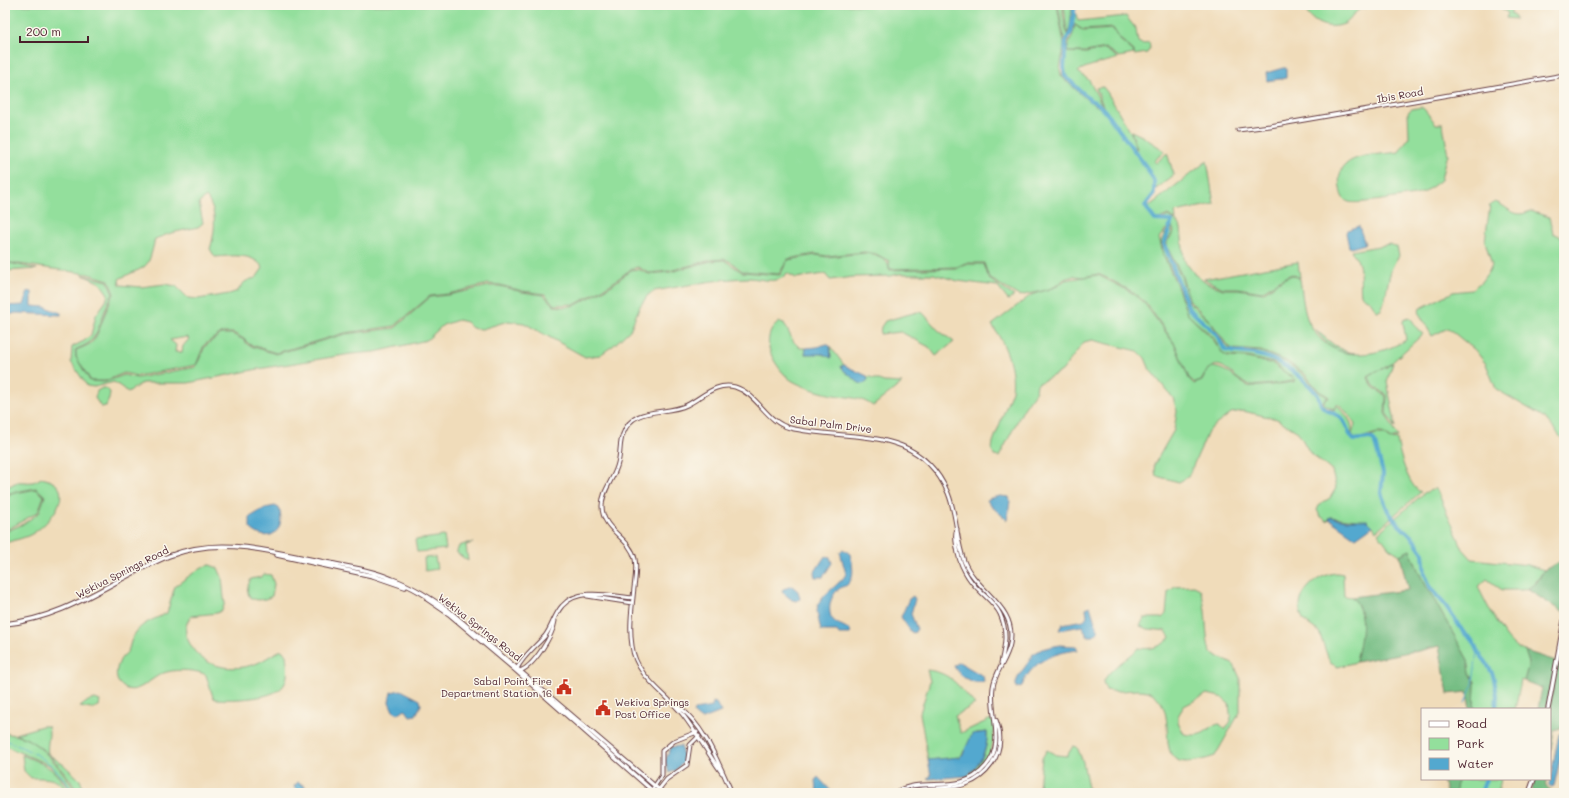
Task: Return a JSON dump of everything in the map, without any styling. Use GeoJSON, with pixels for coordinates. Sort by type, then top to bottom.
{"type":"FeatureCollection","features":[{"type":"Feature","properties":{"kind":"highway"},"geometry":{"type":"LineString","coordinates":[[1559,793],[1564,778]]}},
{"type":"Feature","properties":{"kind":"highway"},"geometry":{"type":"LineString","coordinates":[[1562,793],[1564,778]]}},
{"type":"Feature","properties":{"kind":"main road"},"geometry":{"type":"LineString","coordinates":[[1561,5],[1564,24]]}},
{"type":"Feature","properties":{"kind":"main road","name":"Wekiva Springs Road"},"geometry":{"type":"LineString","coordinates":[[5,624],[35,619],[55,613],[174,554],[212,546],[249,548],[373,576],[416,592],[449,614],[517,670],[655,792]]}},
{"type":"Feature","properties":{"kind":"main road"},"geometry":{"type":"LineString","coordinates":[[1548,708],[1564,621]]}},
{"type":"Feature","properties":{"kind":"main road"},"geometry":{"type":"LineString","coordinates":[[525,668],[526,675]]}},
{"type":"Feature","properties":{"kind":"main road","name":"Wekiva Springs Road"},"geometry":{"type":"LineString","coordinates":[[517,670],[522,671],[549,698]]}},
{"type":"Feature","properties":{"kind":"main road","name":"Wekiva Springs Road"},"geometry":{"type":"LineString","coordinates":[[572,718],[663,793]]}},
{"type":"Feature","properties":{"kind":"main road"},"geometry":{"type":"LineString","coordinates":[[1529,793],[1534,780]]}},
{"type":"Feature","properties":{"kind":"street","name":"Ibis Road"},"geometry":{"type":"LineString","coordinates":[[1238,130],[1281,124],[1564,75]]}},
{"type":"Feature","properties":{"kind":"street","name":"Sabal Palm Drive"},"geometry":{"type":"LineString","coordinates":[[722,773],[714,752],[691,718],[647,678],[636,662],[631,638],[632,603],[636,567],[634,554],[606,522],[602,506],[604,493],[617,467],[623,432],[630,421],[638,416],[675,410],[686,406],[720,387],[732,387],[748,394],[771,418],[789,427],[877,438],[910,450],[930,466],[942,482],[952,504],[962,553],[967,567],[977,583],[999,604],[1008,622],[1011,633],[1010,645],[1000,667],[993,688],[997,732],[994,751],[988,763],[981,772],[957,784],[914,785],[894,793]]}},
{"type":"Feature","properties":{"kind":"street"},"geometry":{"type":"LineString","coordinates":[[517,670],[549,630],[565,603],[574,597],[594,594],[633,598]]}},
{"type":"Feature","properties":{"kind":"street"},"geometry":{"type":"LineString","coordinates":[[583,596],[632,603]]}},
{"type":"Feature","properties":{"kind":"street"},"geometry":{"type":"LineString","coordinates":[[522,671],[540,652],[552,634],[556,617]]}},
{"type":"Feature","properties":{"kind":"street"},"geometry":{"type":"LineString","coordinates":[[540,642],[540,652]]}},
{"type":"Feature","properties":{"kind":"street","name":"Sabal Palm Drive"},"geometry":{"type":"LineString","coordinates":[[672,702],[722,773]]}},
{"type":"Feature","properties":{"kind":"street","name":"Sabal Palm Drive"},"geometry":{"type":"LineString","coordinates":[[901,793],[916,790],[959,789],[982,778],[999,751],[1000,731],[994,711]]}},
{"type":"Feature","properties":{"kind":"street"},"geometry":{"type":"LineString","coordinates":[[655,792],[662,775],[662,752],[674,741],[700,730]]}},
{"type":"Feature","properties":{"kind":"street"},"geometry":{"type":"LineString","coordinates":[[657,788],[687,765],[690,745],[703,734]]}},
{"type":"Feature","properties":{"kind":"street"},"geometry":{"type":"LineString","coordinates":[[722,773],[732,793]]}},
{"type":"Feature","properties":{"kind":"green space"},"geometry":{"type":"Polygon","coordinates":[[[5,5],[1057,5],[1064,44],[1060,70],[1061,76],[1087,100],[1105,111],[1096,88],[1103,87],[1107,92],[1131,133],[1136,148],[1134,151],[1154,181],[1154,194],[1145,206],[1155,220],[1160,221],[1168,216],[1176,221],[1181,228],[1184,260],[1193,272],[1207,283],[1223,289],[1238,289],[1263,293],[1283,279],[1292,275],[1300,279],[1307,318],[1315,332],[1325,343],[1337,350],[1364,354],[1378,352],[1392,347],[1406,340],[1403,322],[1404,319],[1409,317],[1423,334],[1387,367],[1370,374],[1368,378],[1373,387],[1386,396],[1385,413],[1398,437],[1390,439],[1382,433],[1378,433],[1355,438],[1352,434],[1355,425],[1351,417],[1339,404],[1336,404],[1334,409],[1324,405],[1324,400],[1329,398],[1328,396],[1319,391],[1304,373],[1286,361],[1261,351],[1233,349],[1227,345],[1211,322],[1190,301],[1181,274],[1167,247],[1167,242],[1174,232],[1172,226],[1165,230],[1159,238],[1163,255],[1176,283],[1187,314],[1212,338],[1223,354],[1228,357],[1247,358],[1273,364],[1296,380],[1273,384],[1250,385],[1243,382],[1225,368],[1213,366],[1207,371],[1201,381],[1195,383],[1189,378],[1175,344],[1146,303],[1131,291],[1098,274],[1084,277],[1074,276],[1064,279],[1058,285],[1047,290],[1019,296],[989,278],[984,263],[965,263],[957,267],[889,269],[889,261],[876,254],[865,252],[827,256],[815,254],[788,259],[779,274],[742,271],[731,262],[724,259],[711,260],[669,271],[649,273],[638,267],[631,269],[611,284],[576,304],[554,305],[545,294],[488,284],[448,294],[430,296],[395,326],[345,333],[276,353],[249,344],[244,339],[233,333],[221,333],[204,345],[196,365],[137,376],[124,373],[105,381],[91,381],[76,357],[76,350],[91,343],[97,334],[114,294],[109,280],[88,274],[5,262],[5,5]],[[206,197],[199,203],[203,223],[198,227],[171,233],[155,239],[148,263],[141,269],[119,279],[120,285],[141,287],[165,284],[176,286],[188,298],[198,299],[238,291],[245,282],[256,278],[263,268],[254,259],[241,256],[215,257],[210,249],[214,229],[214,215],[210,203],[206,197]],[[187,337],[170,340],[176,345],[175,352],[182,352],[183,346],[189,339],[187,337]]]}},
{"type":"Feature","properties":{"kind":"green space"},"geometry":{"type":"Polygon","coordinates":[[[1058,5],[1063,5],[1067,35],[1071,26],[1073,5],[1076,5],[1075,11],[1078,21],[1126,16],[1136,29],[1138,42],[1142,44],[1149,42],[1150,48],[1147,53],[1134,55],[1134,51],[1120,39],[1113,28],[1083,30],[1074,24],[1067,45],[1067,52],[1086,53],[1105,49],[1118,58],[1090,66],[1078,72],[1089,80],[1104,109],[1087,99],[1062,76],[1065,44],[1058,5]]]}},
{"type":"Feature","properties":{"kind":"green space"},"geometry":{"type":"Polygon","coordinates":[[[1064,5],[1072,5],[1070,26],[1067,34],[1064,5]]]}},
{"type":"Feature","properties":{"kind":"green space"},"geometry":{"type":"Polygon","coordinates":[[[1303,5],[1375,5],[1360,9],[1344,24],[1337,26],[1325,26],[1319,24],[1309,16],[1303,5]]]}},
{"type":"Feature","properties":{"kind":"green space"},"geometry":{"type":"Polygon","coordinates":[[[1504,5],[1517,5],[1510,13],[1515,16],[1516,19],[1506,18],[1508,13],[1502,9],[1504,5]]]}},
{"type":"Feature","properties":{"kind":"green space"},"geometry":{"type":"Polygon","coordinates":[[[1075,25],[1083,31],[1113,29],[1120,40],[1133,51],[1134,54],[1119,57],[1105,48],[1086,52],[1067,52],[1075,25]]]}},
{"type":"Feature","properties":{"kind":"green space"},"geometry":{"type":"Polygon","coordinates":[[[1421,107],[1436,124],[1443,124],[1448,156],[1445,161],[1441,180],[1425,192],[1416,195],[1354,203],[1345,200],[1341,195],[1340,188],[1340,176],[1343,167],[1350,161],[1369,155],[1399,152],[1409,137],[1408,112],[1412,109],[1421,107]]]}},
{"type":"Feature","properties":{"kind":"green space"},"geometry":{"type":"Polygon","coordinates":[[[1131,131],[1142,136],[1165,151],[1154,161],[1156,163],[1167,153],[1174,175],[1156,189],[1151,173],[1135,151],[1137,148],[1131,131]]]}},
{"type":"Feature","properties":{"kind":"green space"},"geometry":{"type":"Polygon","coordinates":[[[1207,161],[1214,204],[1175,212],[1176,220],[1168,215],[1155,219],[1147,208],[1207,161]]]}},
{"type":"Feature","properties":{"kind":"green space"},"geometry":{"type":"Polygon","coordinates":[[[1495,202],[1515,213],[1520,214],[1530,211],[1549,217],[1553,233],[1564,238],[1564,445],[1563,440],[1545,418],[1496,389],[1486,364],[1475,350],[1448,328],[1432,336],[1420,315],[1419,309],[1453,292],[1471,290],[1481,282],[1489,271],[1492,265],[1485,241],[1490,205],[1495,202]]]}},
{"type":"Feature","properties":{"kind":"green space"},"geometry":{"type":"Polygon","coordinates":[[[1172,227],[1172,234],[1166,241],[1166,247],[1181,276],[1189,302],[1210,322],[1226,346],[1233,350],[1261,352],[1286,362],[1303,374],[1319,392],[1328,397],[1322,402],[1325,408],[1334,410],[1338,405],[1351,423],[1351,437],[1361,439],[1376,434],[1381,434],[1390,440],[1397,439],[1408,476],[1416,489],[1421,492],[1376,531],[1373,526],[1357,520],[1331,517],[1327,521],[1320,516],[1317,510],[1320,504],[1330,498],[1336,488],[1332,471],[1310,453],[1298,432],[1277,419],[1243,411],[1231,413],[1209,430],[1188,477],[1179,482],[1156,476],[1154,465],[1174,430],[1177,411],[1173,398],[1150,370],[1145,358],[1138,351],[1092,340],[1084,342],[1062,371],[1037,384],[1036,391],[1023,410],[999,457],[994,456],[992,450],[993,442],[1012,391],[1013,382],[1008,356],[992,325],[1031,295],[1058,286],[1065,280],[1098,275],[1131,292],[1145,304],[1175,345],[1189,379],[1194,384],[1202,381],[1208,369],[1213,367],[1227,372],[1248,386],[1272,385],[1296,381],[1274,363],[1247,357],[1228,356],[1223,354],[1213,337],[1187,314],[1177,282],[1164,255],[1161,241],[1166,231],[1172,227]]]}},
{"type":"Feature","properties":{"kind":"green space"},"geometry":{"type":"Polygon","coordinates":[[[1390,244],[1397,247],[1399,256],[1392,268],[1384,303],[1381,310],[1377,311],[1370,301],[1361,295],[1358,261],[1351,251],[1390,244]]]}},
{"type":"Feature","properties":{"kind":"green space"},"geometry":{"type":"Polygon","coordinates":[[[865,253],[884,259],[890,270],[957,268],[965,264],[984,264],[989,279],[1014,296],[1008,300],[997,286],[958,281],[933,274],[899,274],[890,276],[853,277],[830,280],[825,274],[796,278],[787,273],[783,277],[774,280],[747,278],[712,281],[654,291],[648,295],[640,306],[630,330],[614,345],[600,355],[585,357],[524,323],[508,321],[482,329],[472,328],[466,322],[458,320],[443,325],[427,340],[375,352],[351,354],[258,369],[188,383],[142,383],[128,392],[114,382],[94,387],[87,386],[71,362],[72,347],[84,341],[91,335],[96,315],[106,301],[108,294],[100,283],[83,275],[108,281],[113,294],[92,340],[86,345],[75,350],[76,357],[90,381],[105,382],[124,375],[137,378],[196,367],[205,346],[221,334],[232,334],[244,340],[248,345],[276,354],[345,334],[395,328],[430,297],[448,295],[489,286],[500,286],[522,292],[544,295],[554,306],[565,307],[576,305],[612,285],[631,270],[638,269],[649,274],[670,272],[711,261],[724,260],[742,272],[780,275],[788,260],[816,255],[827,257],[865,253]]]}},
{"type":"Feature","properties":{"kind":"green space"},"geometry":{"type":"Polygon","coordinates":[[[1298,262],[1300,278],[1292,274],[1283,278],[1262,292],[1238,288],[1223,288],[1204,279],[1298,262]]]}},
{"type":"Feature","properties":{"kind":"green space"},"geometry":{"type":"Polygon","coordinates":[[[9,263],[37,269],[5,271],[5,264],[9,263]]]}},
{"type":"Feature","properties":{"kind":"green space"},"geometry":{"type":"Polygon","coordinates":[[[917,312],[923,313],[938,330],[954,342],[936,356],[929,347],[901,332],[880,334],[881,327],[885,321],[917,312]]]}},
{"type":"Feature","properties":{"kind":"green space"},"geometry":{"type":"Polygon","coordinates":[[[780,322],[784,323],[793,341],[800,348],[806,348],[805,354],[817,353],[831,357],[830,346],[844,365],[841,366],[842,369],[856,380],[868,378],[867,376],[884,382],[902,383],[873,406],[859,399],[825,393],[791,380],[774,361],[769,348],[770,332],[774,326],[780,322]]]}},
{"type":"Feature","properties":{"kind":"green space"},"geometry":{"type":"Polygon","coordinates":[[[1315,329],[1338,348],[1355,353],[1343,352],[1332,347],[1315,329]]]}},
{"type":"Feature","properties":{"kind":"green space"},"geometry":{"type":"Polygon","coordinates":[[[1393,363],[1387,382],[1396,428],[1386,413],[1387,395],[1374,386],[1369,378],[1371,374],[1393,363]]]}},
{"type":"Feature","properties":{"kind":"green space"},"geometry":{"type":"Polygon","coordinates":[[[102,388],[106,388],[110,392],[106,406],[101,407],[95,398],[97,391],[102,388]]]}},
{"type":"Feature","properties":{"kind":"green space"},"geometry":{"type":"Polygon","coordinates":[[[41,478],[52,482],[59,488],[61,495],[55,511],[42,526],[32,534],[5,543],[5,532],[23,524],[39,513],[45,496],[36,488],[5,494],[5,487],[18,482],[30,482],[41,478]]]}},
{"type":"Feature","properties":{"kind":"green space"},"geometry":{"type":"Polygon","coordinates":[[[1436,488],[1463,549],[1472,559],[1528,565],[1544,570],[1533,586],[1522,590],[1502,590],[1487,579],[1478,587],[1504,634],[1518,648],[1525,651],[1529,663],[1524,681],[1521,680],[1515,708],[1474,708],[1475,682],[1470,673],[1468,660],[1420,575],[1410,550],[1400,555],[1389,548],[1378,533],[1424,493],[1436,488]]]}},
{"type":"Feature","properties":{"kind":"green space"},"geometry":{"type":"Polygon","coordinates":[[[36,489],[44,496],[38,512],[5,531],[5,495],[36,489]]]}},
{"type":"Feature","properties":{"kind":"green space"},"geometry":{"type":"Polygon","coordinates":[[[444,536],[446,549],[417,552],[415,540],[444,536]]]}},
{"type":"Feature","properties":{"kind":"green space"},"geometry":{"type":"Polygon","coordinates":[[[473,543],[466,545],[468,561],[457,553],[457,551],[459,546],[473,543]]]}},
{"type":"Feature","properties":{"kind":"green space"},"geometry":{"type":"Polygon","coordinates":[[[1564,548],[1564,613],[1527,589],[1537,582],[1544,570],[1560,562],[1564,548]]]}},
{"type":"Feature","properties":{"kind":"green space"},"geometry":{"type":"Polygon","coordinates":[[[1410,550],[1420,575],[1468,660],[1470,673],[1475,682],[1474,708],[1470,708],[1467,692],[1448,694],[1439,646],[1356,662],[1362,628],[1360,611],[1352,597],[1408,590],[1400,555],[1410,550]]]}},
{"type":"Feature","properties":{"kind":"green space"},"geometry":{"type":"Polygon","coordinates":[[[435,557],[437,569],[425,571],[424,558],[435,557]]]}},
{"type":"Feature","properties":{"kind":"green space"},"geometry":{"type":"Polygon","coordinates":[[[210,565],[218,568],[222,577],[225,603],[222,610],[217,613],[191,616],[187,623],[186,630],[190,644],[201,658],[208,662],[234,668],[260,662],[282,650],[286,655],[287,676],[281,689],[264,696],[253,698],[215,699],[206,675],[198,672],[182,670],[161,674],[137,689],[131,690],[125,688],[119,683],[116,676],[121,658],[128,651],[135,633],[143,625],[167,613],[175,586],[202,567],[210,565]]]}},
{"type":"Feature","properties":{"kind":"green space"},"geometry":{"type":"Polygon","coordinates":[[[264,574],[271,575],[274,584],[272,596],[266,599],[256,600],[249,595],[248,586],[251,579],[261,577],[264,574]]]}},
{"type":"Feature","properties":{"kind":"green space"},"geometry":{"type":"Polygon","coordinates":[[[1329,574],[1343,574],[1344,596],[1352,597],[1357,604],[1362,619],[1360,646],[1356,662],[1338,667],[1330,663],[1319,632],[1304,621],[1300,612],[1302,596],[1307,589],[1321,578],[1329,574]]]}},
{"type":"Feature","properties":{"kind":"green space"},"geometry":{"type":"Polygon","coordinates":[[[1194,586],[1200,589],[1204,604],[1210,652],[1234,665],[1240,678],[1240,712],[1215,756],[1192,762],[1178,760],[1171,754],[1168,743],[1166,716],[1162,703],[1152,693],[1142,690],[1106,690],[1103,682],[1115,667],[1129,657],[1138,648],[1147,649],[1156,647],[1164,643],[1170,637],[1166,631],[1148,629],[1140,626],[1144,618],[1162,618],[1166,614],[1168,592],[1175,587],[1194,586]],[[1207,694],[1184,706],[1178,716],[1178,722],[1184,734],[1198,735],[1220,724],[1225,730],[1231,721],[1229,704],[1221,697],[1207,694]]]}},
{"type":"Feature","properties":{"kind":"green space"},"geometry":{"type":"Polygon","coordinates":[[[1525,651],[1556,661],[1547,708],[1538,708],[1542,688],[1524,681],[1529,663],[1525,651]]]}},
{"type":"Feature","properties":{"kind":"green space"},"geometry":{"type":"Polygon","coordinates":[[[1558,661],[1564,664],[1564,727],[1554,730],[1551,750],[1551,708],[1549,708],[1558,661]]]}},
{"type":"Feature","properties":{"kind":"green space"},"geometry":{"type":"Polygon","coordinates":[[[927,670],[943,674],[949,678],[975,704],[955,716],[961,733],[991,719],[994,722],[992,746],[986,761],[976,773],[969,778],[968,776],[977,766],[985,751],[987,732],[976,733],[960,757],[928,760],[920,713],[930,681],[927,670]]]}},
{"type":"Feature","properties":{"kind":"green space"},"geometry":{"type":"Polygon","coordinates":[[[95,699],[100,701],[99,706],[91,709],[80,707],[88,701],[95,699]]]}},
{"type":"Feature","properties":{"kind":"green space"},"geometry":{"type":"Polygon","coordinates":[[[42,726],[48,726],[48,754],[44,750],[25,738],[15,734],[42,726]]]}},
{"type":"Feature","properties":{"kind":"green space"},"geometry":{"type":"Polygon","coordinates":[[[5,733],[29,740],[36,745],[50,757],[62,771],[76,793],[72,793],[65,782],[49,765],[5,746],[5,733]]]}},
{"type":"Feature","properties":{"kind":"green space"},"geometry":{"type":"Polygon","coordinates":[[[1073,746],[1077,747],[1083,762],[1089,793],[1048,793],[1043,786],[1039,787],[1042,758],[1047,750],[1056,755],[1067,756],[1073,746]]]}},
{"type":"Feature","properties":{"kind":"green space"},"geometry":{"type":"Polygon","coordinates":[[[48,754],[64,765],[80,780],[85,793],[78,793],[59,766],[48,754]]]}},
{"type":"Feature","properties":{"kind":"green space"},"geometry":{"type":"Polygon","coordinates":[[[22,755],[45,765],[60,778],[70,793],[66,793],[56,781],[42,778],[31,778],[24,771],[22,755]]]}},
{"type":"Feature","properties":{"kind":"green space"},"geometry":{"type":"Polygon","coordinates":[[[1443,780],[1457,780],[1456,793],[1446,793],[1443,780]]]}},
{"type":"Feature","properties":{"kind":"green space"},"geometry":{"type":"Polygon","coordinates":[[[1457,780],[1501,780],[1498,793],[1456,793],[1457,780]]]}},
{"type":"Feature","properties":{"kind":"green space"},"geometry":{"type":"Polygon","coordinates":[[[1535,780],[1546,780],[1546,786],[1554,793],[1535,793],[1532,790],[1535,780]]]}},
{"type":"Feature","properties":{"kind":"water"},"geometry":{"type":"Polygon","coordinates":[[[1286,68],[1286,78],[1267,81],[1266,73],[1286,68]]]}},
{"type":"Feature","properties":{"kind":"water"},"geometry":{"type":"Polygon","coordinates":[[[1359,226],[1365,244],[1351,248],[1349,247],[1346,233],[1347,230],[1359,226]]]}},
{"type":"Feature","properties":{"kind":"water"},"geometry":{"type":"Polygon","coordinates":[[[28,291],[32,292],[32,306],[45,307],[61,313],[61,315],[16,313],[5,316],[5,306],[24,305],[28,291]]]}},
{"type":"Feature","properties":{"kind":"water"},"geometry":{"type":"Polygon","coordinates":[[[826,344],[830,346],[831,358],[823,354],[805,354],[806,348],[826,344]]]}},
{"type":"Feature","properties":{"kind":"water"},"geometry":{"type":"Polygon","coordinates":[[[844,365],[867,376],[868,380],[863,384],[859,383],[842,369],[841,366],[844,365]]]}},
{"type":"Feature","properties":{"kind":"water"},"geometry":{"type":"Polygon","coordinates":[[[1000,496],[1009,497],[1010,501],[1007,520],[990,505],[987,500],[1000,496]]]}},
{"type":"Feature","properties":{"kind":"water"},"geometry":{"type":"Polygon","coordinates":[[[275,506],[279,508],[281,516],[278,529],[274,533],[263,535],[256,533],[250,528],[250,517],[265,508],[275,506]]]}},
{"type":"Feature","properties":{"kind":"water"},"geometry":{"type":"Polygon","coordinates":[[[1330,517],[1347,520],[1367,520],[1373,526],[1356,538],[1329,519],[1330,517]]]}},
{"type":"Feature","properties":{"kind":"water"},"geometry":{"type":"Polygon","coordinates":[[[843,549],[850,554],[853,573],[848,585],[838,589],[833,596],[830,604],[830,613],[833,620],[849,630],[851,632],[850,634],[839,634],[837,631],[821,631],[817,612],[818,605],[821,600],[846,574],[840,552],[843,549]]]}},
{"type":"Feature","properties":{"kind":"water"},"geometry":{"type":"Polygon","coordinates":[[[825,556],[830,557],[832,563],[823,577],[815,577],[814,573],[825,556]]]}},
{"type":"Feature","properties":{"kind":"water"},"geometry":{"type":"Polygon","coordinates":[[[792,586],[798,591],[800,599],[797,601],[792,600],[782,592],[783,589],[792,586]]]}},
{"type":"Feature","properties":{"kind":"water"},"geometry":{"type":"Polygon","coordinates":[[[913,596],[915,599],[911,614],[917,629],[914,633],[911,632],[901,617],[909,599],[913,596]]]}},
{"type":"Feature","properties":{"kind":"water"},"geometry":{"type":"Polygon","coordinates":[[[1090,606],[1098,632],[1094,636],[1087,636],[1082,626],[1059,630],[1062,624],[1084,620],[1087,616],[1086,608],[1090,606]]]}},
{"type":"Feature","properties":{"kind":"water"},"geometry":{"type":"Polygon","coordinates":[[[1059,645],[1076,646],[1078,650],[1051,656],[1037,664],[1026,677],[1022,686],[1016,688],[1019,675],[1033,654],[1042,649],[1059,645]]]}},
{"type":"Feature","properties":{"kind":"water"},"geometry":{"type":"Polygon","coordinates":[[[959,662],[983,676],[984,681],[971,681],[959,673],[954,666],[959,662]]]}},
{"type":"Feature","properties":{"kind":"water"},"geometry":{"type":"Polygon","coordinates":[[[401,690],[420,700],[421,705],[416,715],[410,716],[405,709],[398,714],[393,711],[389,702],[391,692],[401,690]]]}},
{"type":"Feature","properties":{"kind":"water"},"geometry":{"type":"Polygon","coordinates":[[[713,702],[716,703],[721,712],[703,719],[700,719],[693,713],[694,710],[712,707],[713,702]]]}},
{"type":"Feature","properties":{"kind":"water"},"geometry":{"type":"Polygon","coordinates":[[[987,732],[985,751],[976,766],[967,776],[927,778],[931,776],[928,760],[960,757],[963,754],[972,734],[987,732]]]}},
{"type":"Feature","properties":{"kind":"water"},"geometry":{"type":"Polygon","coordinates":[[[1563,733],[1564,742],[1554,786],[1551,787],[1549,785],[1559,734],[1563,733]]]}},
{"type":"Feature","properties":{"kind":"water"},"geometry":{"type":"Polygon","coordinates":[[[681,746],[684,763],[675,771],[669,773],[665,761],[671,747],[681,746]]]}},
{"type":"Feature","properties":{"kind":"water"},"geometry":{"type":"Polygon","coordinates":[[[818,777],[833,793],[817,793],[816,779],[818,777]]]}},
{"type":"Feature","properties":{"kind":"water"},"geometry":{"type":"Polygon","coordinates":[[[298,782],[313,793],[297,792],[294,786],[298,782]]]}},
{"type":"Feature","properties":{"kind":"waterway"},"geometry":{"type":"LineString","coordinates":[[1075,5],[1071,32],[1066,40],[1064,68],[1065,76],[1090,100],[1097,103],[1105,111],[1147,168],[1154,181],[1154,194],[1145,206],[1155,220],[1172,221],[1164,244],[1189,309],[1216,334],[1225,350],[1250,353],[1266,357],[1282,364],[1304,380],[1317,394],[1321,405],[1324,408],[1343,420],[1354,440],[1370,438],[1374,440],[1383,473],[1381,493],[1388,511],[1397,523],[1412,537],[1423,553],[1425,574],[1431,589],[1445,605],[1464,633],[1473,641],[1477,651],[1486,662],[1493,675],[1497,695],[1496,708]]}},
{"type":"Feature","properties":{"kind":"waterway"},"geometry":{"type":"LineString","coordinates":[[1465,703],[1473,684],[1477,651]]}},
{"type":"Feature","properties":{"kind":"waterway"},"geometry":{"type":"LineString","coordinates":[[5,740],[36,754],[52,766],[59,773],[73,793]]}},
{"type":"Feature","properties":{"kind":"waterway"},"geometry":{"type":"LineString","coordinates":[[1481,793],[1486,780]]}},
{"type":"Feature","properties":{"kind":"place","name":"Sabal Point Fire Department Station 16"},"geometry":{"type":"Point","coordinates":[564,687]}},
{"type":"Feature","properties":{"kind":"place","name":"Wekiva Springs Post Office"},"geometry":{"type":"Point","coordinates":[603,708]}}]}
